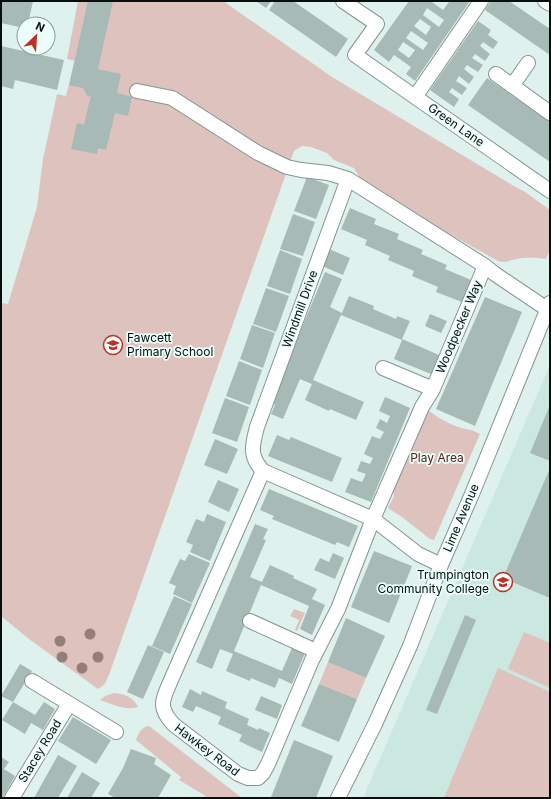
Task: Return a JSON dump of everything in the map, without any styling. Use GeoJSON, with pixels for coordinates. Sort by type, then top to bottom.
{"type":"FeatureCollection","features":[{"type":"Feature","properties":{"kind":"street","name":"Green Lane"},"geometry":{"type":"LineString","coordinates":[[344,1],[377,24],[355,55],[550,191]]}},
{"type":"Feature","properties":{"kind":"street"},"geometry":{"type":"LineString","coordinates":[[415,97],[481,1]]}},
{"type":"Feature","properties":{"kind":"street"},"geometry":{"type":"LineString","coordinates":[[546,1],[550,4]]}},
{"type":"Feature","properties":{"kind":"street"},"geometry":{"type":"LineString","coordinates":[[512,86],[528,63]]}},
{"type":"Feature","properties":{"kind":"street"},"geometry":{"type":"LineString","coordinates":[[496,74],[549,110]]}},
{"type":"Feature","properties":{"kind":"street"},"geometry":{"type":"LineString","coordinates":[[137,90],[172,98],[258,153],[287,167],[328,173],[348,179],[485,266],[495,274],[549,306]]}},
{"type":"Feature","properties":{"kind":"street","name":"Windmill Drive"},"geometry":{"type":"LineString","coordinates":[[263,471],[256,463],[253,455],[257,427],[348,179]]}},
{"type":"Feature","properties":{"kind":"street","name":"Woodpecker Way"},"geometry":{"type":"LineString","coordinates":[[373,520],[422,407],[433,389],[485,266]]}},
{"type":"Feature","properties":{"kind":"street","name":"Lime Avenue"},"geometry":{"type":"LineString","coordinates":[[338,798],[375,724],[406,653],[441,565],[544,335],[549,306]]}},
{"type":"Feature","properties":{"kind":"street","name":"Woodpecker Way"},"geometry":{"type":"LineString","coordinates":[[383,368],[433,389]]}},
{"type":"Feature","properties":{"kind":"street"},"geometry":{"type":"LineString","coordinates":[[263,471],[373,520],[418,554],[441,565]]}},
{"type":"Feature","properties":{"kind":"street","name":"Hawkey Road"},"geometry":{"type":"LineString","coordinates":[[263,471],[164,699],[162,707],[166,716],[173,724],[238,774],[248,778],[258,778],[268,764],[316,652],[338,609],[373,520]]}},
{"type":"Feature","properties":{"kind":"street"},"geometry":{"type":"LineString","coordinates":[[250,621],[316,652]]}},
{"type":"Feature","properties":{"kind":"street"},"geometry":{"type":"LineString","coordinates":[[32,681],[116,732]]}},
{"type":"Feature","properties":{"kind":"street","name":"Stacey Road"},"geometry":{"type":"LineString","coordinates":[[12,798],[69,704]]}},
{"type":"Feature","properties":{"kind":"shaded area","name":"Trumpington Community College"},"geometry":{"type":"Polygon","coordinates":[[[550,365],[550,798],[363,798],[550,365]]]}},
{"type":"Feature","properties":{"kind":"green space","name":"Fawcett Primary School"},"geometry":{"type":"Polygon","coordinates":[[[78,1],[223,1],[332,77],[525,192],[550,210],[550,250],[546,259],[524,258],[501,262],[419,217],[363,183],[354,168],[334,160],[327,153],[311,147],[302,146],[294,151],[110,672],[105,684],[98,689],[29,639],[1,616],[1,303],[8,304],[37,207],[43,159],[57,94],[66,96],[75,61],[67,59],[78,1]]]}},
{"type":"Feature","properties":{"kind":"green space","name":"Play Area"},"geometry":{"type":"Polygon","coordinates":[[[429,411],[449,423],[480,434],[434,540],[430,539],[388,508],[394,496],[392,487],[425,412],[429,411]]]}},
{"type":"Feature","properties":{"kind":"green space"},"geometry":{"type":"Polygon","coordinates":[[[294,609],[305,613],[297,631],[295,630],[299,620],[290,616],[294,609]]]}},
{"type":"Feature","properties":{"kind":"green space"},"geometry":{"type":"Polygon","coordinates":[[[524,632],[550,643],[550,688],[508,669],[524,632]]]}},
{"type":"Feature","properties":{"kind":"green space"},"geometry":{"type":"Polygon","coordinates":[[[328,662],[366,678],[357,699],[319,684],[328,662]]]}},
{"type":"Feature","properties":{"kind":"green space"},"geometry":{"type":"Polygon","coordinates":[[[498,668],[550,692],[550,798],[444,798],[498,668]]]}},
{"type":"Feature","properties":{"kind":"green space"},"geometry":{"type":"Polygon","coordinates":[[[114,693],[122,694],[128,697],[134,701],[138,707],[123,708],[100,700],[105,696],[114,693]]]}},
{"type":"Feature","properties":{"kind":"green space"},"geometry":{"type":"Polygon","coordinates":[[[149,726],[242,798],[204,798],[204,795],[179,780],[181,777],[136,740],[142,729],[149,726]]]}},
{"type":"Feature","properties":{"kind":"building"},"geometry":{"type":"Polygon","coordinates":[[[1,1],[33,1],[30,16],[16,16],[16,26],[1,23],[1,1]]]}},
{"type":"Feature","properties":{"kind":"building"},"geometry":{"type":"Polygon","coordinates":[[[88,1],[113,1],[98,69],[121,74],[117,93],[132,97],[128,116],[115,113],[106,150],[98,148],[97,154],[71,149],[77,123],[84,125],[91,95],[88,97],[83,88],[69,85],[88,1]]]}},
{"type":"Feature","properties":{"kind":"building"},"geometry":{"type":"Polygon","coordinates":[[[256,1],[271,1],[266,8],[256,1]]]}},
{"type":"Feature","properties":{"kind":"building"},"geometry":{"type":"Polygon","coordinates":[[[275,1],[293,1],[348,39],[336,57],[269,10],[275,1]]]}},
{"type":"Feature","properties":{"kind":"building"},"geometry":{"type":"Polygon","coordinates":[[[409,1],[432,1],[443,10],[449,2],[447,1],[470,1],[415,81],[406,74],[411,67],[394,55],[389,62],[374,50],[409,1]],[[427,8],[423,15],[439,27],[444,20],[427,8]],[[420,19],[414,26],[426,35],[431,27],[420,19]],[[411,31],[406,38],[423,50],[428,43],[411,31]],[[403,42],[398,50],[409,58],[415,50],[403,42]]]}},
{"type":"Feature","properties":{"kind":"building"},"geometry":{"type":"Polygon","coordinates":[[[491,1],[509,1],[550,29],[550,55],[485,10],[491,1]]]}},
{"type":"Feature","properties":{"kind":"building"},"geometry":{"type":"Polygon","coordinates":[[[478,21],[491,30],[488,35],[498,42],[493,49],[483,42],[480,46],[490,54],[485,61],[475,54],[472,58],[483,65],[478,72],[467,65],[464,69],[474,77],[469,84],[459,76],[456,81],[467,88],[462,95],[452,88],[449,92],[459,99],[454,107],[430,90],[478,21]]]}},
{"type":"Feature","properties":{"kind":"building"},"geometry":{"type":"Polygon","coordinates":[[[1,46],[16,49],[16,56],[46,56],[64,60],[57,90],[15,80],[13,89],[1,86],[1,46]]]}},
{"type":"Feature","properties":{"kind":"building"},"geometry":{"type":"Polygon","coordinates":[[[487,78],[550,122],[550,162],[468,105],[487,78]]]}},
{"type":"Feature","properties":{"kind":"building"},"geometry":{"type":"Polygon","coordinates":[[[307,177],[329,185],[316,219],[294,211],[307,177]]]}},
{"type":"Feature","properties":{"kind":"building"},"geometry":{"type":"Polygon","coordinates":[[[350,208],[376,219],[374,224],[399,234],[397,239],[423,250],[421,254],[447,265],[445,269],[471,280],[462,302],[436,292],[438,287],[412,276],[414,271],[388,260],[390,256],[365,245],[367,240],[341,229],[350,208]]]}},
{"type":"Feature","properties":{"kind":"building"},"geometry":{"type":"Polygon","coordinates":[[[293,214],[315,222],[303,256],[280,249],[293,214]]]}},
{"type":"Feature","properties":{"kind":"building"},"geometry":{"type":"Polygon","coordinates":[[[329,249],[350,258],[343,275],[322,266],[329,249]]]}},
{"type":"Feature","properties":{"kind":"building"},"geometry":{"type":"Polygon","coordinates":[[[280,250],[302,259],[290,294],[267,286],[280,250]]]}},
{"type":"Feature","properties":{"kind":"building"},"geometry":{"type":"Polygon","coordinates":[[[325,272],[342,279],[330,307],[342,313],[349,296],[374,306],[373,309],[396,319],[397,316],[410,321],[402,339],[439,355],[431,374],[394,359],[402,340],[341,315],[313,380],[364,402],[356,420],[330,409],[329,411],[305,400],[312,384],[300,379],[283,419],[271,414],[275,405],[271,402],[325,272]]]}},
{"type":"Feature","properties":{"kind":"building"},"geometry":{"type":"Polygon","coordinates":[[[266,288],[289,296],[276,332],[253,324],[266,288]]]}},
{"type":"Feature","properties":{"kind":"building"},"geometry":{"type":"Polygon","coordinates":[[[485,297],[522,312],[475,426],[436,409],[485,297]]]}},
{"type":"Feature","properties":{"kind":"building"},"geometry":{"type":"Polygon","coordinates":[[[430,314],[447,321],[441,333],[425,326],[430,314]]]}},
{"type":"Feature","properties":{"kind":"building"},"geometry":{"type":"Polygon","coordinates":[[[252,325],[275,333],[263,368],[240,359],[252,325]]]}},
{"type":"Feature","properties":{"kind":"building"},"geometry":{"type":"Polygon","coordinates":[[[239,361],[262,370],[250,405],[226,396],[239,361]]]}},
{"type":"Feature","properties":{"kind":"building"},"geometry":{"type":"Polygon","coordinates":[[[385,397],[410,408],[371,502],[345,492],[351,478],[362,482],[366,474],[357,471],[361,461],[370,464],[373,458],[364,454],[372,436],[380,439],[384,432],[376,428],[380,419],[387,423],[390,416],[379,411],[385,397]]]}},
{"type":"Feature","properties":{"kind":"building"},"geometry":{"type":"Polygon","coordinates":[[[225,398],[249,407],[237,442],[212,433],[225,398]]]}},
{"type":"Feature","properties":{"kind":"building"},"geometry":{"type":"Polygon","coordinates":[[[550,405],[550,461],[530,453],[550,405]]]}},
{"type":"Feature","properties":{"kind":"building"},"geometry":{"type":"Polygon","coordinates":[[[277,435],[289,440],[291,437],[342,458],[332,482],[268,456],[277,435]]]}},
{"type":"Feature","properties":{"kind":"building"},"geometry":{"type":"Polygon","coordinates":[[[215,439],[238,449],[227,474],[204,465],[215,439]]]}},
{"type":"Feature","properties":{"kind":"building","name":"Trumpington Community College"},"geometry":{"type":"Polygon","coordinates":[[[550,468],[550,598],[503,578],[550,468]]]}},
{"type":"Feature","properties":{"kind":"building"},"geometry":{"type":"Polygon","coordinates":[[[218,480],[239,489],[229,512],[208,502],[218,480]]]}},
{"type":"Feature","properties":{"kind":"building"},"geometry":{"type":"Polygon","coordinates":[[[269,489],[358,526],[349,547],[337,542],[335,545],[272,519],[274,516],[260,510],[269,489]]]}},
{"type":"Feature","properties":{"kind":"building"},"geometry":{"type":"Polygon","coordinates":[[[207,514],[226,522],[210,561],[190,552],[193,545],[186,542],[196,519],[204,522],[207,514]]]}},
{"type":"Feature","properties":{"kind":"building"},"geometry":{"type":"Polygon","coordinates":[[[255,524],[268,529],[263,539],[266,540],[250,577],[262,582],[270,565],[317,589],[312,599],[325,605],[312,635],[300,629],[309,606],[261,585],[234,651],[282,671],[292,648],[305,653],[292,684],[279,678],[275,688],[251,678],[250,681],[226,671],[233,654],[220,649],[212,669],[196,662],[255,524]]]}},
{"type":"Feature","properties":{"kind":"building"},"geometry":{"type":"Polygon","coordinates":[[[374,551],[412,566],[389,623],[351,607],[374,551]]]}},
{"type":"Feature","properties":{"kind":"building"},"geometry":{"type":"Polygon","coordinates":[[[333,553],[344,558],[335,579],[314,570],[320,558],[329,562],[333,553]]]}},
{"type":"Feature","properties":{"kind":"building"},"geometry":{"type":"Polygon","coordinates":[[[189,554],[210,563],[192,603],[173,594],[176,586],[169,583],[180,559],[185,561],[189,554]]]}},
{"type":"Feature","properties":{"kind":"building"},"geometry":{"type":"Polygon","coordinates":[[[174,596],[192,604],[170,654],[152,646],[174,596]]]}},
{"type":"Feature","properties":{"kind":"building"},"geometry":{"type":"Polygon","coordinates":[[[465,615],[476,620],[437,714],[426,710],[465,615]]]}},
{"type":"Feature","properties":{"kind":"building"},"geometry":{"type":"Polygon","coordinates":[[[346,618],[385,636],[366,678],[328,662],[346,618]]]}},
{"type":"Feature","properties":{"kind":"building"},"geometry":{"type":"Polygon","coordinates":[[[148,645],[164,652],[143,699],[127,692],[148,645]]]}},
{"type":"Feature","properties":{"kind":"building"},"geometry":{"type":"Polygon","coordinates":[[[20,664],[32,671],[13,702],[1,696],[20,664]]]}},
{"type":"Feature","properties":{"kind":"building"},"geometry":{"type":"Polygon","coordinates":[[[319,684],[357,699],[339,742],[301,726],[319,684]]]}},
{"type":"Feature","properties":{"kind":"building"},"geometry":{"type":"Polygon","coordinates":[[[190,689],[201,695],[202,691],[227,702],[225,708],[249,719],[247,725],[270,733],[262,752],[239,741],[242,735],[218,724],[221,717],[196,706],[193,712],[182,707],[190,689]]]}},
{"type":"Feature","properties":{"kind":"building"},"geometry":{"type":"Polygon","coordinates":[[[261,696],[282,705],[277,719],[255,710],[261,696]]]}},
{"type":"Feature","properties":{"kind":"building"},"geometry":{"type":"Polygon","coordinates":[[[13,702],[35,715],[44,702],[55,709],[43,730],[31,723],[25,734],[2,720],[13,702]]]}},
{"type":"Feature","properties":{"kind":"building"},"geometry":{"type":"Polygon","coordinates":[[[73,717],[111,740],[96,764],[58,741],[73,717]]]}},
{"type":"Feature","properties":{"kind":"building"},"geometry":{"type":"Polygon","coordinates":[[[294,740],[333,756],[316,798],[271,797],[294,740]]]}},
{"type":"Feature","properties":{"kind":"building"},"geometry":{"type":"Polygon","coordinates":[[[131,749],[156,758],[154,764],[171,775],[158,798],[115,798],[108,794],[123,768],[131,749]]]}},
{"type":"Feature","properties":{"kind":"building"},"geometry":{"type":"Polygon","coordinates":[[[58,755],[77,766],[58,798],[34,798],[58,755]]]}},
{"type":"Feature","properties":{"kind":"building"},"geometry":{"type":"Polygon","coordinates":[[[1,757],[9,762],[4,769],[15,776],[3,797],[1,795],[1,757]]]}},
{"type":"Feature","properties":{"kind":"building"},"geometry":{"type":"Polygon","coordinates":[[[82,772],[100,783],[91,798],[67,798],[82,772]]]}},
{"type":"Feature","properties":{"kind":"place","name":"Fawcett Primary School"},"geometry":{"type":"Point","coordinates":[113,345]}},
{"type":"Feature","properties":{"kind":"place","name":"Trumpington Community College"},"geometry":{"type":"Point","coordinates":[503,582]}}]}
